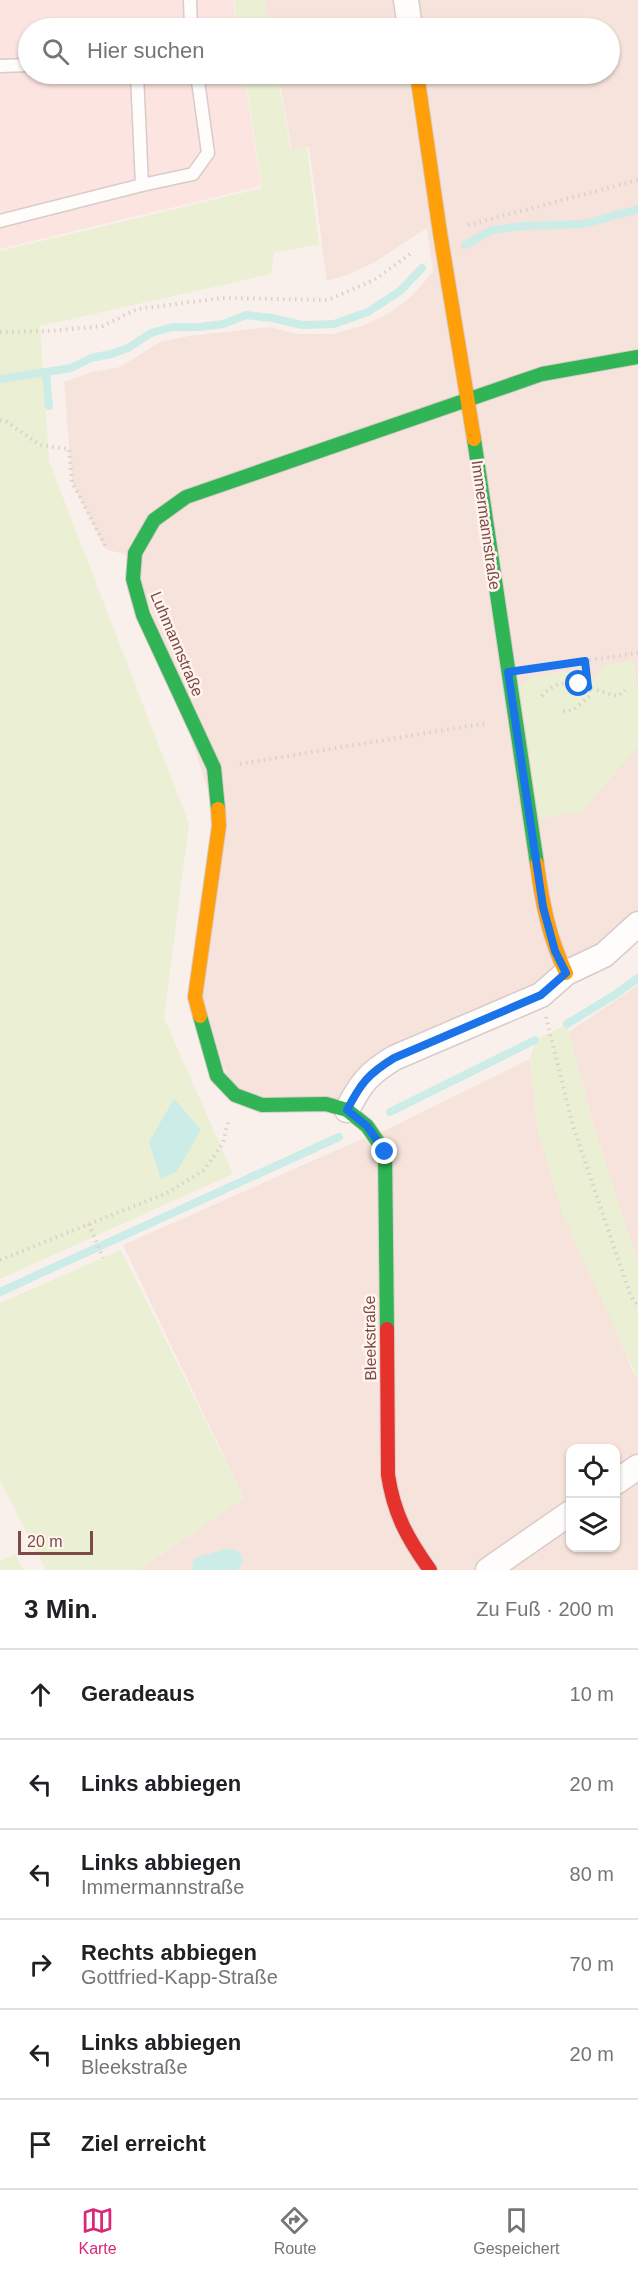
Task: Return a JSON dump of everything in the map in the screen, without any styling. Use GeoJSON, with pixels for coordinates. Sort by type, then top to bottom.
{"type":"FeatureCollection","features":[{"type":"Feature","properties":{"kind":"street"},"geometry":{"type":"LineString","coordinates":[[406,0],[409,18]]}},
{"type":"Feature","properties":{"kind":"street","name":"Immermannstraße"},"geometry":{"type":"LineString","coordinates":[[418,84],[440,233],[468,398],[543,907],[555,951],[566,973]]}},
{"type":"Feature","properties":{"kind":"street"},"geometry":{"type":"LineString","coordinates":[[134,557],[154,520],[186,497],[542,374],[638,357]]}},
{"type":"Feature","properties":{"kind":"street","name":"Luhmannstraße"},"geometry":{"type":"LineString","coordinates":[[134,557],[134,579],[143,615],[214,768],[219,826],[195,997],[217,1076],[235,1095]]}},
{"type":"Feature","properties":{"kind":"street"},"geometry":{"type":"LineString","coordinates":[[235,1095],[262,1105],[326,1104],[347,1110],[357,1091],[372,1072],[394,1058],[541,995],[566,973],[604,955],[638,924]]}},
{"type":"Feature","properties":{"kind":"street","name":"Bleekstraße"},"geometry":{"type":"LineString","coordinates":[[347,1110],[367,1126],[385,1152],[388,1475],[392,1505],[406,1537],[430,1570]]}},
{"type":"Feature","properties":{"kind":"street"},"geometry":{"type":"LineString","coordinates":[[620,1479],[638,1467]]}},
{"type":"Feature","properties":{"kind":"street"},"geometry":{"type":"LineString","coordinates":[[488,1570],[566,1516]]}},
{"type":"Feature","properties":{"kind":"lane"},"geometry":{"type":"LineString","coordinates":[[190,0],[191,18]]}},
{"type":"Feature","properties":{"kind":"lane"},"geometry":{"type":"LineString","coordinates":[[0,66],[18,65]]}},
{"type":"Feature","properties":{"kind":"lane"},"geometry":{"type":"LineString","coordinates":[[137,84],[142,185]]}},
{"type":"Feature","properties":{"kind":"lane"},"geometry":{"type":"LineString","coordinates":[[0,221],[193,174],[208,153],[198,84]]}},
{"type":"Feature","properties":{"kind":"path"},"geometry":{"type":"LineString","coordinates":[[0,332],[50,331],[103,326],[137,309],[223,298],[328,300],[374,280],[440,233],[516,210],[638,180]]}},
{"type":"Feature","properties":{"kind":"path"},"geometry":{"type":"LineString","coordinates":[[0,420],[7,422],[40,445],[69,449],[72,482],[105,549],[134,557]]}},
{"type":"Feature","properties":{"kind":"path"},"geometry":{"type":"LineString","coordinates":[[508,672],[638,653]]}},
{"type":"Feature","properties":{"kind":"path"},"geometry":{"type":"LineString","coordinates":[[562,711],[573,710],[590,696],[585,661]]}},
{"type":"Feature","properties":{"kind":"path"},"geometry":{"type":"LineString","coordinates":[[540,702],[543,694],[557,684],[568,682],[618,696],[626,690]]}},
{"type":"Feature","properties":{"kind":"path"},"geometry":{"type":"LineString","coordinates":[[214,768],[515,718]]}},
{"type":"Feature","properties":{"kind":"path"},"geometry":{"type":"LineString","coordinates":[[541,995],[573,1126],[630,1294],[638,1307]]}},
{"type":"Feature","properties":{"kind":"path"},"geometry":{"type":"LineString","coordinates":[[0,1260],[169,1192],[204,1170],[223,1143],[235,1095]]}},
{"type":"Feature","properties":{"kind":"path"},"geometry":{"type":"LineString","coordinates":[[89,1224],[103,1258]]}},
{"type":"Feature","properties":{"kind":"shaded area"},"geometry":{"type":"Polygon","coordinates":[[[0,0],[233,0],[236,18],[18,18],[18,84],[246,84],[261,186],[0,249],[0,0]]]}},
{"type":"Feature","properties":{"kind":"shaded area"},"geometry":{"type":"Polygon","coordinates":[[[264,0],[638,0],[638,924],[604,955],[394,1058],[347,1110],[235,1095],[195,997],[219,826],[134,557],[105,549],[72,482],[64,382],[92,372],[120,367],[160,342],[189,336],[270,327],[298,334],[334,334],[365,325],[391,312],[411,297],[433,272],[427,228],[375,262],[350,274],[327,281],[309,147],[292,150],[280,84],[620,84],[620,18],[268,18],[264,0]]]}},
{"type":"Feature","properties":{"kind":"shaded area"},"geometry":{"type":"Polygon","coordinates":[[[638,985],[638,1259],[592,1120],[569,1032],[638,985]]]}},
{"type":"Feature","properties":{"kind":"shaded area"},"geometry":{"type":"Polygon","coordinates":[[[530,1059],[538,1131],[632,1370],[638,1380],[638,1570],[139,1570],[244,1498],[123,1245],[388,1129],[530,1059]]]}},
{"type":"Feature","properties":{"kind":"green space"},"geometry":{"type":"Polygon","coordinates":[[[234,0],[264,0],[267,18],[237,18],[234,0]]]}},
{"type":"Feature","properties":{"kind":"green space"},"geometry":{"type":"Polygon","coordinates":[[[246,84],[279,84],[291,150],[307,148],[319,244],[274,253],[271,274],[40,326],[49,461],[189,824],[164,1018],[233,1174],[0,1279],[0,251],[262,188],[246,84]]]}},
{"type":"Feature","properties":{"kind":"green space"},"geometry":{"type":"Polygon","coordinates":[[[634,660],[638,690],[638,747],[581,812],[539,819],[520,686],[531,677],[567,671],[582,679],[595,677],[604,665],[634,660]]]}},
{"type":"Feature","properties":{"kind":"green space"},"geometry":{"type":"Polygon","coordinates":[[[567,1024],[592,1120],[638,1259],[638,1380],[562,1213],[538,1131],[530,1059],[535,1040],[567,1024]]]}},
{"type":"Feature","properties":{"kind":"green space"},"geometry":{"type":"Polygon","coordinates":[[[121,1250],[244,1498],[139,1570],[46,1570],[0,1481],[0,1303],[121,1250]]]}},
{"type":"Feature","properties":{"kind":"green space"},"geometry":{"type":"Polygon","coordinates":[[[15,1554],[24,1570],[0,1570],[0,1561],[15,1554]]]}},
{"type":"Feature","properties":{"kind":"water"},"geometry":{"type":"Polygon","coordinates":[[[174,1099],[201,1130],[177,1171],[161,1179],[149,1142],[174,1099]]]}},
{"type":"Feature","properties":{"kind":"water"},"geometry":{"type":"Polygon","coordinates":[[[225,1549],[236,1550],[242,1555],[242,1564],[237,1570],[193,1570],[192,1565],[195,1558],[225,1549]]]}},
{"type":"Feature","properties":{"kind":"waterway"},"geometry":{"type":"LineString","coordinates":[[465,245],[492,230],[524,226],[584,224],[638,209]]}},
{"type":"Feature","properties":{"kind":"waterway"},"geometry":{"type":"LineString","coordinates":[[0,379],[71,368],[91,358],[128,348],[151,333],[173,327],[223,324],[246,315],[302,325],[334,324],[368,312],[400,291],[422,268]]}},
{"type":"Feature","properties":{"kind":"waterway"},"geometry":{"type":"LineString","coordinates":[[46,372],[49,406]]}},
{"type":"Feature","properties":{"kind":"waterway"},"geometry":{"type":"LineString","coordinates":[[567,1024],[638,978]]}},
{"type":"Feature","properties":{"kind":"waterway"},"geometry":{"type":"LineString","coordinates":[[390,1112],[535,1040]]}},
{"type":"Feature","properties":{"kind":"waterway"},"geometry":{"type":"LineString","coordinates":[[0,1292],[339,1137]]}},
{"type":"Feature","properties":{"kind":"traffic: fast"},"geometry":{"type":"LineString","coordinates":[[218,809],[214,768],[143,615],[133,579],[135,553],[154,520],[186,497],[542,374],[638,357]]}},
{"type":"Feature","properties":{"kind":"traffic: fast"},"geometry":{"type":"LineString","coordinates":[[474,439],[537,864]]}},
{"type":"Feature","properties":{"kind":"traffic: fast"},"geometry":{"type":"LineString","coordinates":[[200,1016],[217,1076],[235,1095],[262,1105],[326,1104],[347,1110],[367,1126],[385,1152],[387,1329]]}},
{"type":"Feature","properties":{"kind":"traffic: slow"},"geometry":{"type":"LineString","coordinates":[[418,84],[474,439]]}},
{"type":"Feature","properties":{"kind":"traffic: slow"},"geometry":{"type":"LineString","coordinates":[[200,1016],[195,997],[219,826],[218,809]]}},
{"type":"Feature","properties":{"kind":"traffic: slow"},"geometry":{"type":"LineString","coordinates":[[537,864],[547,920],[566,973]]}},
{"type":"Feature","properties":{"kind":"traffic: jam"},"geometry":{"type":"LineString","coordinates":[[387,1329],[388,1475],[398,1514],[430,1570]]}},
{"type":"Feature","properties":{"kind":"route"},"geometry":{"type":"LineString","coordinates":[[385,1152],[367,1126],[347,1110],[357,1091],[372,1072],[394,1058],[541,995],[566,973],[555,951],[543,907],[508,672],[585,661],[588,687],[579,684]]}}]}
